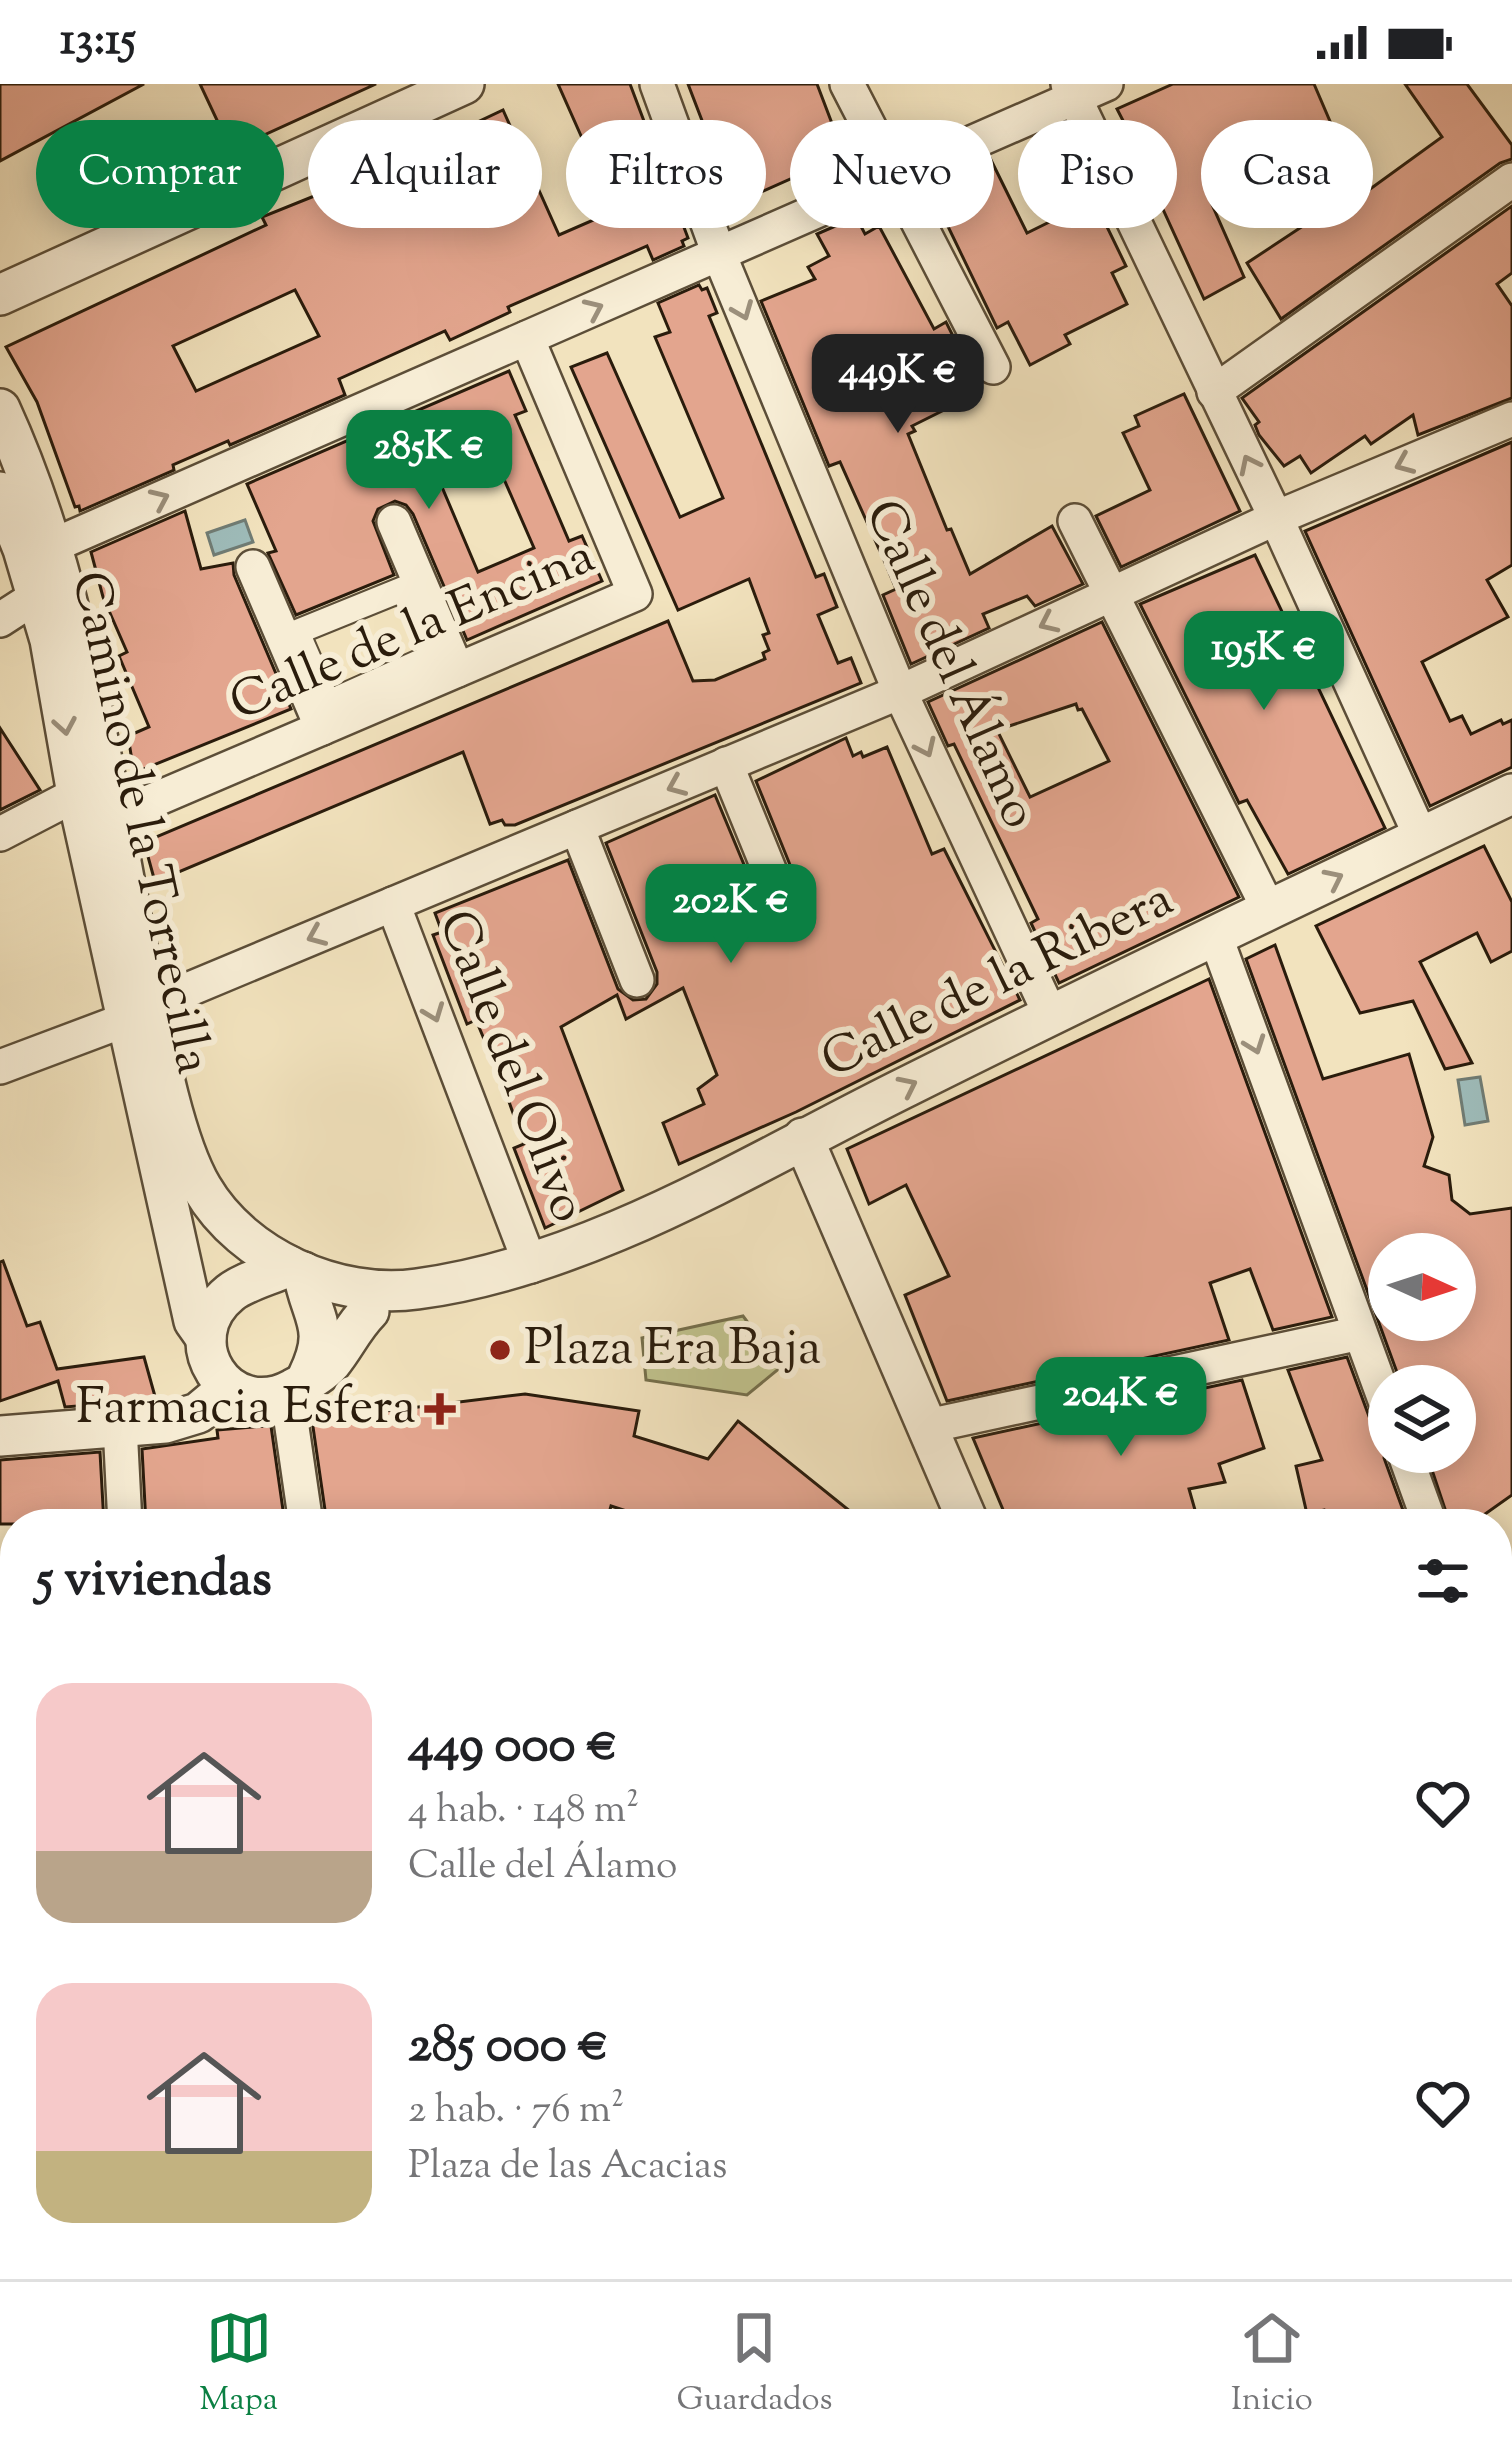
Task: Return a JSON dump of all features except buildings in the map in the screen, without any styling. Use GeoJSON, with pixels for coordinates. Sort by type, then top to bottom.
{"type":"FeatureCollection","features":[{"type":"Feature","properties":{"kind":"street"},"geometry":{"type":"LineString","coordinates":[[0,296],[464,84]]}},
{"type":"Feature","properties":{"kind":"street","name":"Calle del Álamo"},"geometry":{"type":"LineString","coordinates":[[657,84],[719,254],[900,692],[1050,1015]]}},
{"type":"Feature","properties":{"kind":"street"},"geometry":{"type":"LineString","coordinates":[[847,84],[864,120]]}},
{"type":"Feature","properties":{"kind":"street"},"geometry":{"type":"LineString","coordinates":[[994,128],[1071,91],[1106,84]]}},
{"type":"Feature","properties":{"kind":"street"},"geometry":{"type":"LineString","coordinates":[[1071,91],[1276,518],[1421,838]]}},
{"type":"Feature","properties":{"kind":"street"},"geometry":{"type":"LineString","coordinates":[[1214,392],[1512,180]]}},
{"type":"Feature","properties":{"kind":"street"},"geometry":{"type":"LineString","coordinates":[[52,546],[790,223]]}},
{"type":"Feature","properties":{"kind":"street"},"geometry":{"type":"LineString","coordinates":[[919,228],[993,368]]}},
{"type":"Feature","properties":{"kind":"street","name":"Calle de la Encina"},"geometry":{"type":"LineString","coordinates":[[112,818],[635,594],[527,338]]}},
{"type":"Feature","properties":{"kind":"street","name":"Camino de la Torrecilla"},"geometry":{"type":"LineString","coordinates":[[0,409],[22,458],[77,629],[112,818],[163,1179],[194,1321],[206,1338]]}},
{"type":"Feature","properties":{"kind":"street","name":"Calle del Olivo"},"geometry":{"type":"LineString","coordinates":[[0,1067],[900,692],[1276,518],[1512,419]]}},
{"type":"Feature","properties":{"kind":"street","name":"Camino de la Torrecilla"},"geometry":{"type":"LineString","coordinates":[[0,492],[50,640],[77,794],[137,1013]]}},
{"type":"Feature","properties":{"kind":"street"},"geometry":{"type":"LineString","coordinates":[[1075,521],[1270,910]]}},
{"type":"Feature","properties":{"kind":"street"},"geometry":{"type":"LineString","coordinates":[[394,522],[457,670]]}},
{"type":"Feature","properties":{"kind":"street"},"geometry":{"type":"LineString","coordinates":[[253,568],[322,728]]}},
{"type":"Feature","properties":{"kind":"street"},"geometry":{"type":"LineString","coordinates":[[403,589],[434,656],[328,703],[297,632],[403,589]]}},
{"type":"Feature","properties":{"kind":"street"},"geometry":{"type":"LineString","coordinates":[[0,620],[37,596]]}},
{"type":"Feature","properties":{"kind":"street"},"geometry":{"type":"LineString","coordinates":[[726,764],[779,894]]}},
{"type":"Feature","properties":{"kind":"street"},"geometry":{"type":"LineString","coordinates":[[0,834],[77,794]]}},
{"type":"Feature","properties":{"kind":"street","name":"Calle de la Ribera"},"geometry":{"type":"LineString","coordinates":[[290,1278],[382,1291],[414,1290],[531,1266],[696,1195],[1050,1015],[1512,794]]}},
{"type":"Feature","properties":{"kind":"street"},"geometry":{"type":"LineString","coordinates":[[578,827],[637,980]]}},
{"type":"Feature","properties":{"kind":"street","name":"Calle del Olivo"},"geometry":{"type":"LineString","coordinates":[[393,904],[531,1266]]}},
{"type":"Feature","properties":{"kind":"street"},"geometry":{"type":"LineString","coordinates":[[1215,935],[1372,1365]]}},
{"type":"Feature","properties":{"kind":"street","name":"Calle de la Ribera"},"geometry":{"type":"LineString","coordinates":[[137,1013],[202,1188],[228,1220],[290,1278],[369,1311],[419,1313],[490,1300],[531,1266]]}},
{"type":"Feature","properties":{"kind":"street"},"geometry":{"type":"LineString","coordinates":[[803,1138],[963,1509]]}},
{"type":"Feature","properties":{"kind":"street","name":"Camino de la Torrecilla"},"geometry":{"type":"LineString","coordinates":[[163,1179],[196,1220],[290,1278]]}},
{"type":"Feature","properties":{"kind":"street"},"geometry":{"type":"LineString","coordinates":[[305,1509],[296,1387],[319,1354],[321,1329],[290,1278],[233,1289],[214,1309],[206,1338],[208,1364],[229,1388],[248,1396],[296,1387],[330,1364],[369,1311]]}},
{"type":"Feature","properties":{"kind":"street"},"geometry":{"type":"LineString","coordinates":[[928,1426],[1360,1333]]}},
{"type":"Feature","properties":{"kind":"street"},"geometry":{"type":"LineString","coordinates":[[0,1436],[165,1423],[198,1414],[229,1388]]}},
{"type":"Feature","properties":{"kind":"street"},"geometry":{"type":"LineString","coordinates":[[120,1426],[124,1509]]}},
{"type":"Feature","properties":{"kind":"street"},"geometry":{"type":"LineString","coordinates":[[1412,1473],[1425,1509]]}},
{"type":"Feature","properties":{"kind":"green space"},"geometry":{"type":"Polygon","coordinates":[[[743,1316],[781,1367],[747,1395],[646,1380],[642,1338],[743,1316]]]}},
{"type":"Feature","properties":{"kind":"water"},"geometry":{"type":"Polygon","coordinates":[[[245,520],[253,542],[214,555],[207,533],[245,520]]]}},
{"type":"Feature","properties":{"kind":"water"},"geometry":{"type":"Polygon","coordinates":[[[1480,1077],[1488,1121],[1465,1125],[1458,1080],[1480,1077]]]}},
{"type":"Feature","properties":{"kind":"place","name":"Plaza Era Baja"},"geometry":{"type":"Point","coordinates":[500,1350]}},
{"type":"Feature","properties":{"kind":"place","name":"Farmacia Esfera"},"geometry":{"type":"Point","coordinates":[440,1409]}}]}
